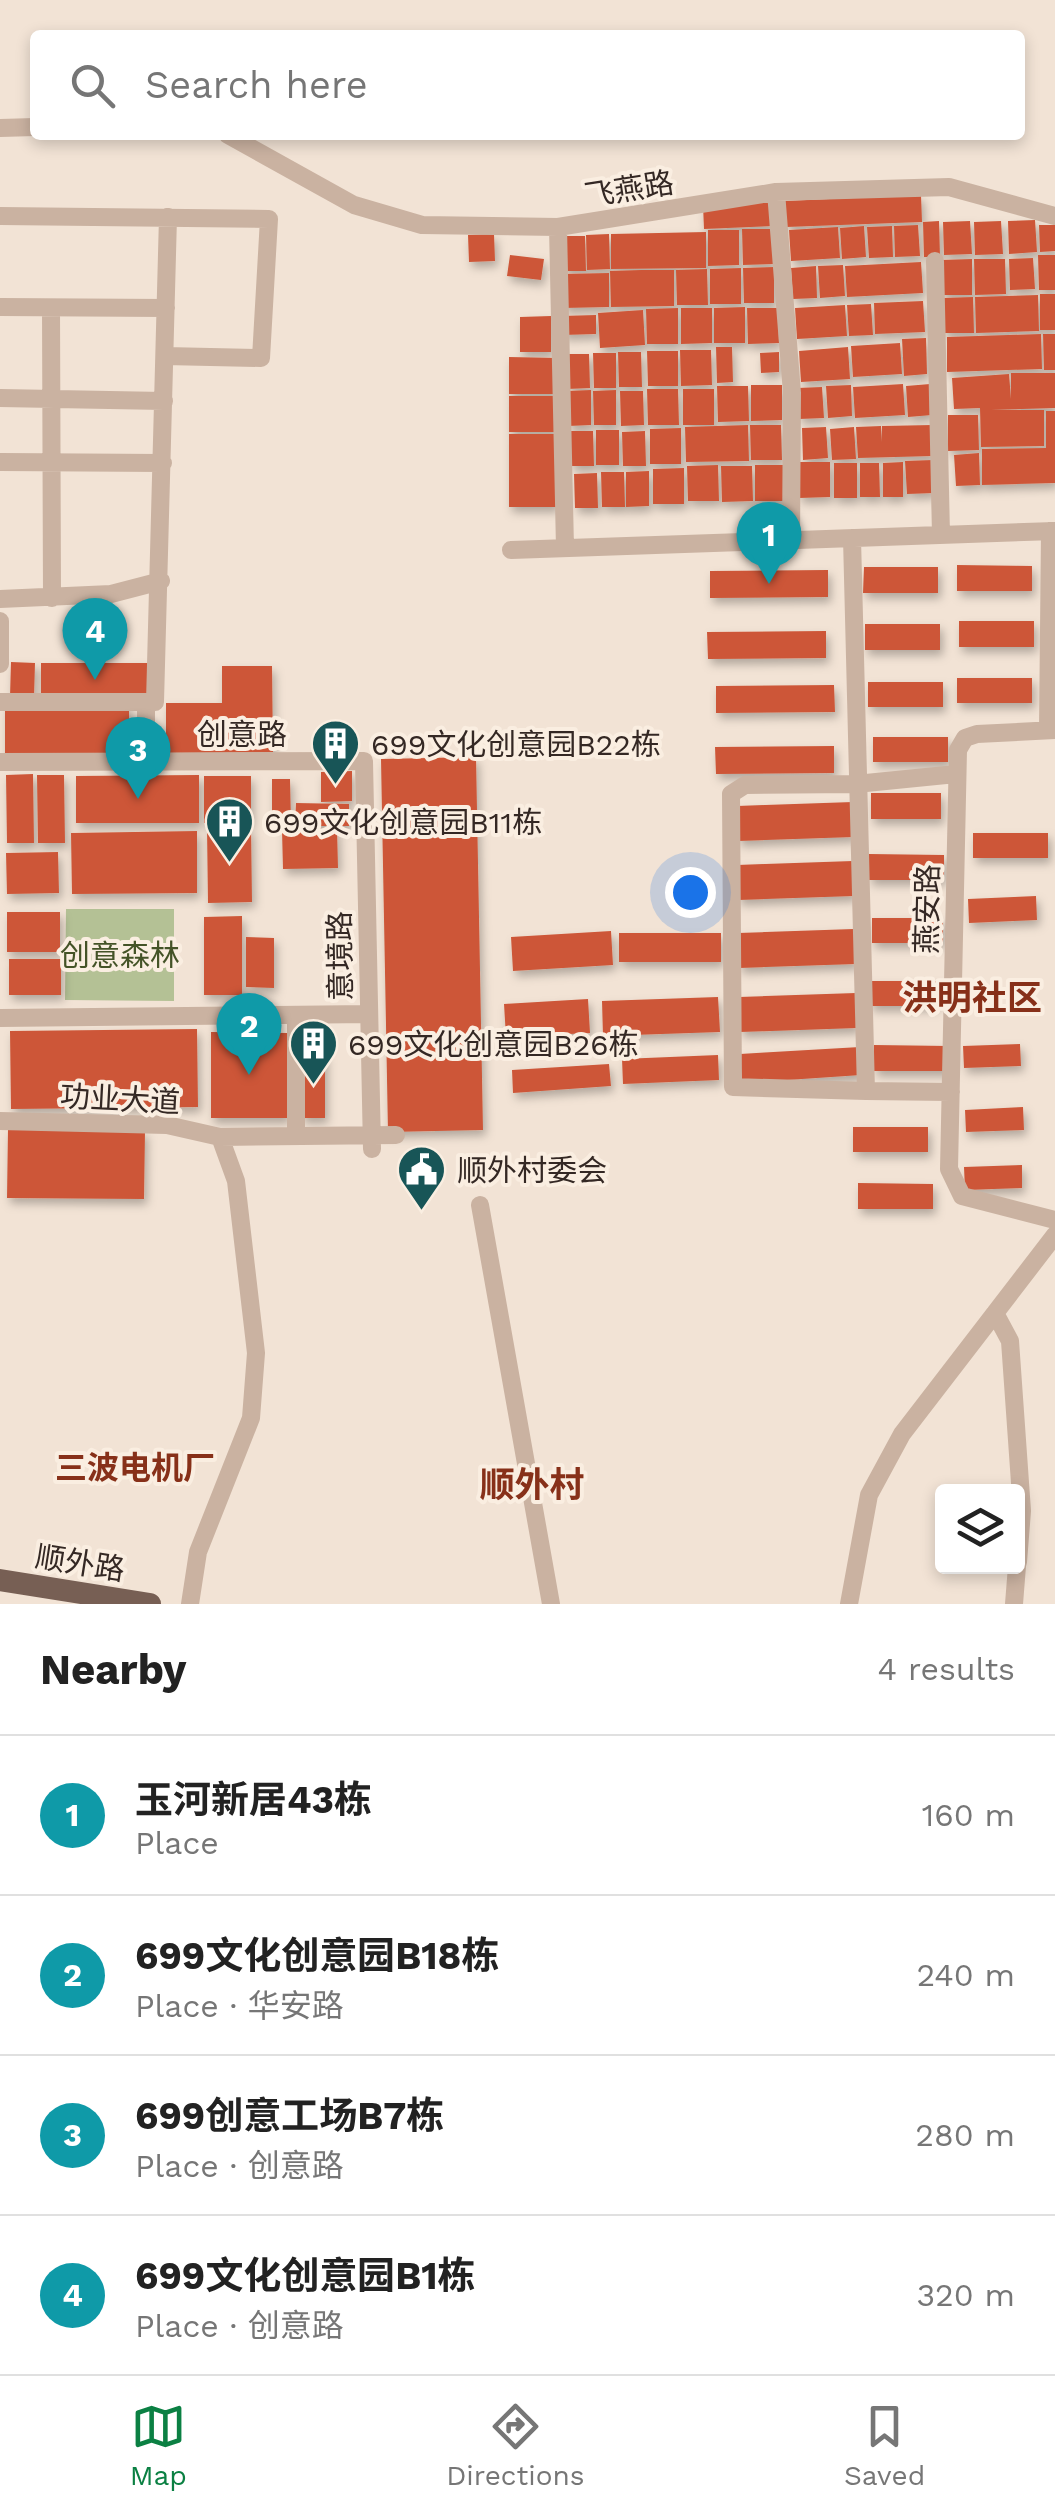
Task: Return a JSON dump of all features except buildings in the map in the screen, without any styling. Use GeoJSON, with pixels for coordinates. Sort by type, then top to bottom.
{"type":"FeatureCollection","features":[{"type":"Feature","properties":{"kind":"main road","name":"顺外路"},"geometry":{"type":"LineString","coordinates":[[0,1580],[150,1604]]}},
{"type":"Feature","properties":{"kind":"main road","name":"顺外路"},"geometry":{"type":"LineString","coordinates":[[0,1595],[57,1604]]}},
{"type":"Feature","properties":{"kind":"street"},"geometry":{"type":"LineString","coordinates":[[0,128],[30,127]]}},
{"type":"Feature","properties":{"kind":"street","name":"飞燕路"},"geometry":{"type":"LineString","coordinates":[[237,140],[354,204],[422,225],[558,228],[776,192],[949,187],[1055,216]]}},
{"type":"Feature","properties":{"kind":"street"},"geometry":{"type":"LineString","coordinates":[[776,192],[792,393],[792,540]]}},
{"type":"Feature","properties":{"kind":"street"},"geometry":{"type":"LineString","coordinates":[[0,216],[269,220],[261,358],[165,356]]}},
{"type":"Feature","properties":{"kind":"street"},"geometry":{"type":"LineString","coordinates":[[0,702],[154,702],[161,581],[168,217]]}},
{"type":"Feature","properties":{"kind":"street"},"geometry":{"type":"LineString","coordinates":[[558,228],[565,548]]}},
{"type":"Feature","properties":{"kind":"street"},"geometry":{"type":"LineString","coordinates":[[935,260],[941,535]]}},
{"type":"Feature","properties":{"kind":"street"},"geometry":{"type":"LineString","coordinates":[[0,306],[166,308]]}},
{"type":"Feature","properties":{"kind":"street"},"geometry":{"type":"LineString","coordinates":[[51,308],[52,598]]}},
{"type":"Feature","properties":{"kind":"street"},"geometry":{"type":"LineString","coordinates":[[0,398],[164,400]]}},
{"type":"Feature","properties":{"kind":"street"},"geometry":{"type":"LineString","coordinates":[[0,462],[163,463]]}},
{"type":"Feature","properties":{"kind":"street"},"geometry":{"type":"LineString","coordinates":[[510,550],[1052,531],[1052,729]]}},
{"type":"Feature","properties":{"kind":"street"},"geometry":{"type":"LineString","coordinates":[[852,538],[856,784],[862,811],[866,1092]]}},
{"type":"Feature","properties":{"kind":"street"},"geometry":{"type":"LineString","coordinates":[[0,598],[112,594],[161,581]]}},
{"type":"Feature","properties":{"kind":"street"},"geometry":{"type":"LineString","coordinates":[[0,621],[0,664]]}},
{"type":"Feature","properties":{"kind":"street"},"geometry":{"type":"LineString","coordinates":[[146,702],[146,762]]}},
{"type":"Feature","properties":{"kind":"street","name":"燕安路"},"geometry":{"type":"LineString","coordinates":[[1052,729],[965,738],[958,750],[950,1169],[962,1196],[1055,1220]]}},
{"type":"Feature","properties":{"kind":"street","name":"创意路"},"geometry":{"type":"LineString","coordinates":[[0,762],[364,762]]}},
{"type":"Feature","properties":{"kind":"street","name":"意境路"},"geometry":{"type":"LineString","coordinates":[[364,762],[372,1142]]}},
{"type":"Feature","properties":{"kind":"street"},"geometry":{"type":"LineString","coordinates":[[951,1092],[733,1087],[730,794],[746,785],[856,784],[956,774]]}},
{"type":"Feature","properties":{"kind":"street"},"geometry":{"type":"LineString","coordinates":[[296,1014],[296,1136]]}},
{"type":"Feature","properties":{"kind":"street"},"geometry":{"type":"LineString","coordinates":[[0,1018],[369,1014]]}},
{"type":"Feature","properties":{"kind":"street","name":"功业大道"},"geometry":{"type":"LineString","coordinates":[[0,1121],[167,1124],[220,1138],[296,1136],[372,1142],[396,1135]]}},
{"type":"Feature","properties":{"kind":"street"},"geometry":{"type":"LineString","coordinates":[[190,1604],[198,1552],[251,1418],[254,1369],[246,1248],[236,1180],[220,1138]]}},
{"type":"Feature","properties":{"kind":"street"},"geometry":{"type":"LineString","coordinates":[[480,1205],[551,1604]]}},
{"type":"Feature","properties":{"kind":"street"},"geometry":{"type":"LineString","coordinates":[[849,1604],[869,1495],[902,1434],[1055,1235]]}},
{"type":"Feature","properties":{"kind":"street"},"geometry":{"type":"LineString","coordinates":[[995,1313],[1010,1340],[1020,1484]]}},
{"type":"Feature","properties":{"kind":"street"},"geometry":{"type":"LineString","coordinates":[[1014,1604],[1016,1574]]}},
{"type":"Feature","properties":{"kind":"green space","name":"创意森林"},"geometry":{"type":"Polygon","coordinates":[[[66,909],[174,909],[174,1001],[65,1000],[66,909]]]}},
{"type":"Feature","properties":{"kind":"place","name":"玉河新居43栋"},"geometry":{"type":"Point","coordinates":[769,584]}},
{"type":"Feature","properties":{"kind":"place","name":"699文化创意园B1栋"},"geometry":{"type":"Point","coordinates":[95,680]}},
{"type":"Feature","properties":{"kind":"place","name":"699文化创意园B22栋"},"geometry":{"type":"Point","coordinates":[336,786]}},
{"type":"Feature","properties":{"kind":"place","name":"699创意工场B7栋"},"geometry":{"type":"Point","coordinates":[138,799]}},
{"type":"Feature","properties":{"kind":"place","name":"699文化创意园B11栋"},"geometry":{"type":"Point","coordinates":[229,864]}},
{"type":"Feature","properties":{"kind":"place","name":"699文化创意园B18栋"},"geometry":{"type":"Point","coordinates":[249,1075]}},
{"type":"Feature","properties":{"kind":"place","name":"699文化创意园B26栋"},"geometry":{"type":"Point","coordinates":[313,1086]}},
{"type":"Feature","properties":{"kind":"place","name":"顺外村委会"},"geometry":{"type":"Point","coordinates":[422,1212]}},
{"type":"Feature","properties":{"kind":"district","name":"洪明社区"},"geometry":{"type":"Point","coordinates":[972,998]}},
{"type":"Feature","properties":{"kind":"district","name":"三波电机厂"},"geometry":{"type":"Point","coordinates":[135,1468]}},
{"type":"Feature","properties":{"kind":"district","name":"顺外村"},"geometry":{"type":"Point","coordinates":[532,1485]}}]}
